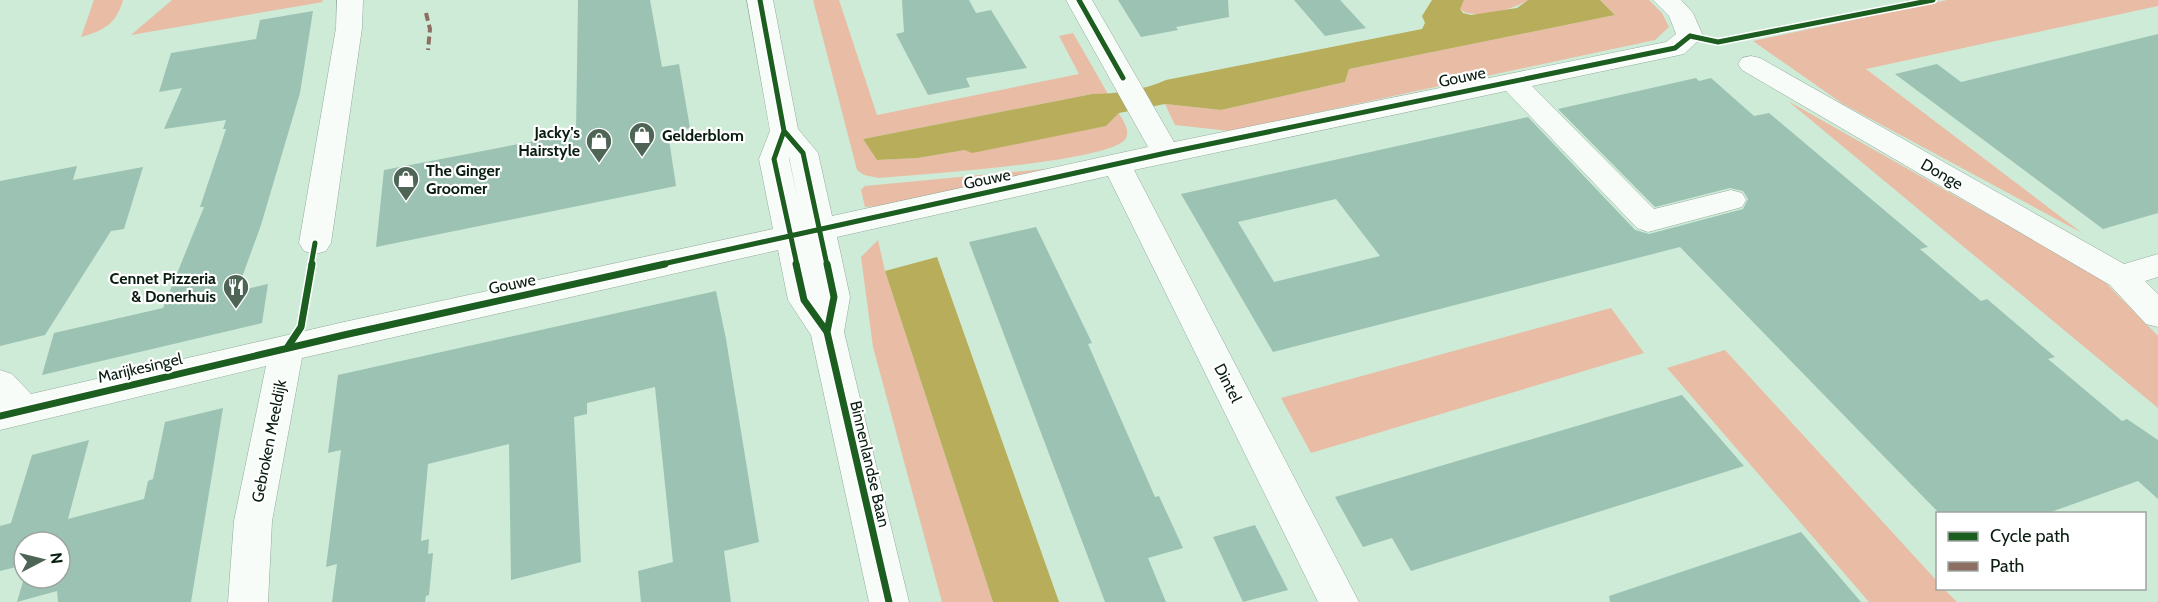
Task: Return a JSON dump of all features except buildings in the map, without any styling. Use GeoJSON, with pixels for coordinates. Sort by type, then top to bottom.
{"type":"FeatureCollection","features":[{"type":"Feature","properties":{"kind":"street"},"geometry":{"type":"LineString","coordinates":[[315,243],[349,28],[350,0]]}},
{"type":"Feature","properties":{"kind":"street","name":"Binnenlandse Baan"},"geometry":{"type":"LineString","coordinates":[[760,0],[784,131],[774,159],[805,233],[804,300],[827,332],[889,602]]}},
{"type":"Feature","properties":{"kind":"street"},"geometry":{"type":"LineString","coordinates":[[1079,0],[1166,153]]}},
{"type":"Feature","properties":{"kind":"street","name":"Gouwe"},"geometry":{"type":"LineString","coordinates":[[287,348],[1166,153],[1675,48],[1690,36],[1680,13],[1666,0]]}},
{"type":"Feature","properties":{"kind":"street","name":"Donge"},"geometry":{"type":"LineString","coordinates":[[1751,64],[2121,277],[2158,315]]}},
{"type":"Feature","properties":{"kind":"street"},"geometry":{"type":"LineString","coordinates":[[1512,81],[1648,221],[1731,200]]}},
{"type":"Feature","properties":{"kind":"street","name":"Dintel"},"geometry":{"type":"LineString","coordinates":[[1117,165],[1339,602]]}},
{"type":"Feature","properties":{"kind":"street"},"geometry":{"type":"LineString","coordinates":[[2121,277],[2158,265]]}},
{"type":"Feature","properties":{"kind":"street","name":"Marijkesingel"},"geometry":{"type":"LineString","coordinates":[[0,384],[12,413],[287,348]]}},
{"type":"Feature","properties":{"kind":"street","name":"Gebroken Meeldijk"},"geometry":{"type":"LineString","coordinates":[[248,602],[253,521],[287,348]]}},
{"type":"Feature","properties":{"kind":"shaded area"},"geometry":{"type":"Polygon","coordinates":[[[94,0],[123,0],[117,15],[108,25],[97,32],[81,37],[94,0]]]}},
{"type":"Feature","properties":{"kind":"shaded area"},"geometry":{"type":"Polygon","coordinates":[[[172,0],[322,0],[323,2],[131,35],[172,0]]]}},
{"type":"Feature","properties":{"kind":"shaded area"},"geometry":{"type":"Polygon","coordinates":[[[813,0],[839,0],[877,115],[1079,74],[1059,36],[1073,33],[1108,94],[1092,94],[863,139],[877,160],[918,158],[1106,126],[1119,113],[1127,129],[1126,138],[1114,146],[1088,154],[1011,166],[879,178],[864,175],[857,170],[813,0]]]}},
{"type":"Feature","properties":{"kind":"shaded area"},"geometry":{"type":"Polygon","coordinates":[[[1432,0],[1464,0],[1460,9],[1463,13],[1471,15],[1517,8],[1528,0],[1600,0],[1615,15],[1349,69],[1345,82],[1221,110],[1165,104],[1119,113],[1106,126],[972,153],[965,150],[918,158],[877,160],[863,139],[1092,94],[1130,91],[1166,80],[1422,29],[1425,23],[1422,16],[1432,0]]]}},
{"type":"Feature","properties":{"kind":"shaded area"},"geometry":{"type":"Polygon","coordinates":[[[1464,0],[1528,0],[1493,13],[1473,14],[1459,8],[1464,0]]]}},
{"type":"Feature","properties":{"kind":"shaded area"},"geometry":{"type":"Polygon","coordinates":[[[1600,0],[1649,0],[1662,13],[1669,27],[1655,40],[1230,131],[1175,125],[1165,104],[1221,110],[1345,82],[1349,69],[1615,15],[1600,0]]]}},
{"type":"Feature","properties":{"kind":"shaded area"},"geometry":{"type":"Polygon","coordinates":[[[1947,0],[2158,0],[2158,6],[1866,69],[2082,233],[1843,104],[1753,41],[1947,0]]]}},
{"type":"Feature","properties":{"kind":"shaded area"},"geometry":{"type":"Polygon","coordinates":[[[1788,101],[2102,279],[2158,336],[2158,408],[1788,101]]]}},
{"type":"Feature","properties":{"kind":"shaded area"},"geometry":{"type":"Polygon","coordinates":[[[1055,168],[879,206],[865,207],[861,190],[865,186],[1055,168]]]}},
{"type":"Feature","properties":{"kind":"shaded area"},"geometry":{"type":"Polygon","coordinates":[[[878,240],[885,271],[993,602],[942,602],[873,347],[861,257],[878,240]]]}},
{"type":"Feature","properties":{"kind":"shaded area"},"geometry":{"type":"Polygon","coordinates":[[[937,257],[1059,602],[993,602],[885,271],[937,257]]]}},
{"type":"Feature","properties":{"kind":"shaded area"},"geometry":{"type":"Polygon","coordinates":[[[1611,308],[1644,353],[1311,453],[1281,398],[1611,308]]]}},
{"type":"Feature","properties":{"kind":"shaded area"},"geometry":{"type":"Polygon","coordinates":[[[1725,350],[1936,580],[1936,590],[1945,590],[1957,602],[1869,602],[1667,368],[1725,350]]]}},
{"type":"Feature","properties":{"kind":"marked path"},"geometry":{"type":"LineString","coordinates":[[426,13],[430,29],[428,50]]}},
{"type":"Feature","properties":{"kind":"cycle path"},"geometry":{"type":"LineString","coordinates":[[760,0],[784,131],[774,159],[804,300],[827,332],[889,602]]}},
{"type":"Feature","properties":{"kind":"cycle path"},"geometry":{"type":"LineString","coordinates":[[1079,0],[1123,78]]}},
{"type":"Feature","properties":{"kind":"cycle path"},"geometry":{"type":"LineString","coordinates":[[1690,36],[1718,42],[1933,0]]}},
{"type":"Feature","properties":{"kind":"cycle path"},"geometry":{"type":"LineString","coordinates":[[0,416],[344,335],[1166,153],[1675,48],[1690,36]]}},
{"type":"Feature","properties":{"kind":"cycle path"},"geometry":{"type":"LineString","coordinates":[[784,131],[803,153],[834,297],[827,332]]}},
{"type":"Feature","properties":{"kind":"cycle path"},"geometry":{"type":"LineString","coordinates":[[287,348],[301,327],[315,243]]}},
{"type":"Feature","properties":{"kind":"place","name":"Gelderblom"},"geometry":{"type":"Point","coordinates":[642,158]}},
{"type":"Feature","properties":{"kind":"place","name":"Jacky's Hairstyle"},"geometry":{"type":"Point","coordinates":[599,164]}},
{"type":"Feature","properties":{"kind":"place","name":"The Ginger Groomer"},"geometry":{"type":"Point","coordinates":[406,202]}},
{"type":"Feature","properties":{"kind":"place","name":"Cennet Pizzeria & Donerhuis"},"geometry":{"type":"Point","coordinates":[236,310]}}]}
